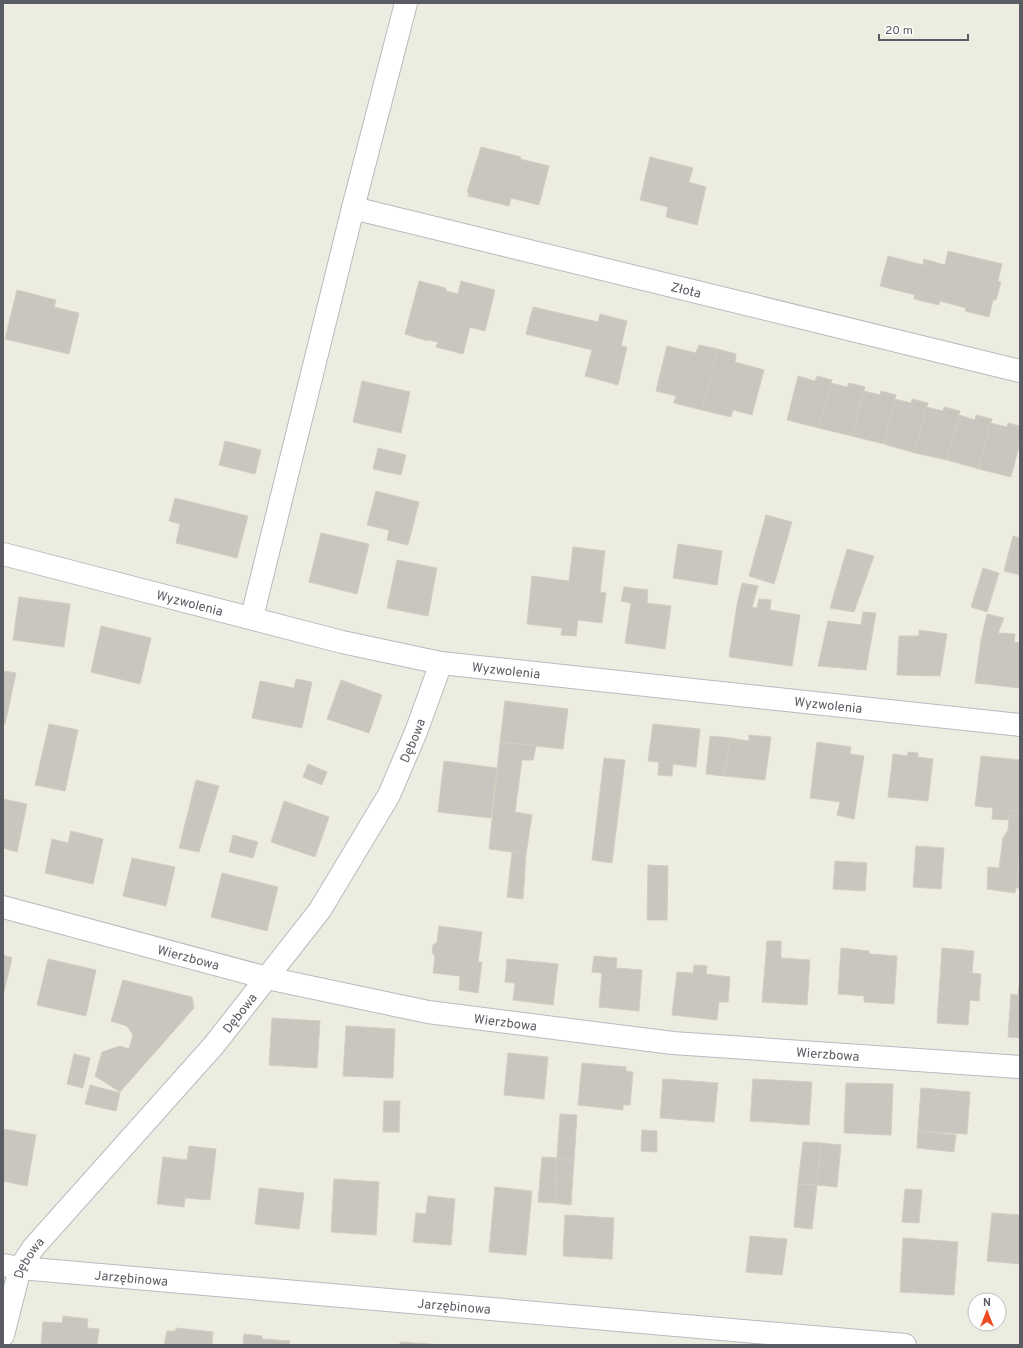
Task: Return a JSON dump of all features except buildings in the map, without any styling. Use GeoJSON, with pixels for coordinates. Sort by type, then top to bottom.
{"type":"FeatureCollection","features":[{"type":"Feature","properties":{"kind":"street"},"geometry":{"type":"LineString","coordinates":[[252,617],[353,208],[406,3]]}},
{"type":"Feature","properties":{"kind":"street","name":"Złota"},"geometry":{"type":"LineString","coordinates":[[353,208],[1020,371]]}},
{"type":"Feature","properties":{"kind":"street","name":"Wyzwolenia"},"geometry":{"type":"LineString","coordinates":[[3,554],[252,617],[342,642],[441,663],[1020,725]]}},
{"type":"Feature","properties":{"kind":"street","name":"Dębowa"},"geometry":{"type":"LineString","coordinates":[[3,1335],[12,1266],[33,1248],[214,1045],[320,910],[389,795],[416,732],[441,663]]}},
{"type":"Feature","properties":{"kind":"street","name":"Wierzbowa"},"geometry":{"type":"LineString","coordinates":[[3,907],[267,978],[428,1012],[673,1043],[1020,1067]]}},
{"type":"Feature","properties":{"kind":"street","name":"Jarzębinowa"},"geometry":{"type":"LineString","coordinates":[[12,1266],[905,1345]]}}]}
